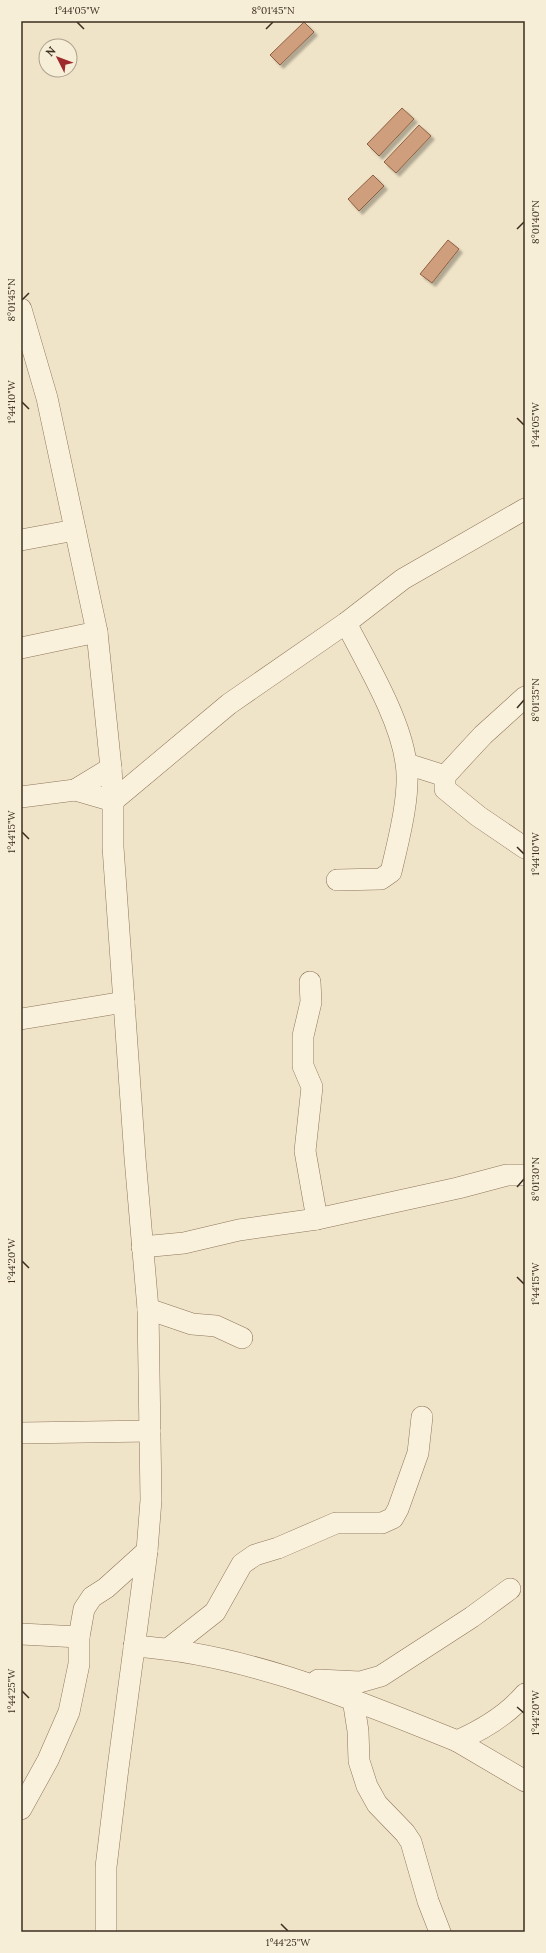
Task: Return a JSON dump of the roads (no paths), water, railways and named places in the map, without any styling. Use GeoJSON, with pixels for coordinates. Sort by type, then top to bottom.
{"type":"FeatureCollection","features":[{"type":"Feature","properties":{"kind":"street"},"geometry":{"type":"LineString","coordinates":[[21,309],[47,398],[97,632],[111,768],[113,847],[142,1246],[148,1309],[151,1500],[147,1551],[106,1867],[106,1932]]}},
{"type":"Feature","properties":{"kind":"street"},"geometry":{"type":"LineString","coordinates":[[113,801],[229,704],[346,623],[403,579],[525,509]]}},
{"type":"Feature","properties":{"kind":"street"},"geometry":{"type":"LineString","coordinates":[[21,540],[75,530]]}},
{"type":"Feature","properties":{"kind":"street"},"geometry":{"type":"LineString","coordinates":[[337,880],[381,879],[391,872],[407,790],[406,764],[399,733],[380,689],[346,623]]}},
{"type":"Feature","properties":{"kind":"street"},"geometry":{"type":"LineString","coordinates":[[21,648],[97,632]]}},
{"type":"Feature","properties":{"kind":"street"},"geometry":{"type":"LineString","coordinates":[[525,697],[483,735],[445,776],[445,789],[478,816],[525,848]]}},
{"type":"Feature","properties":{"kind":"street"},"geometry":{"type":"LineString","coordinates":[[406,764],[445,776]]}},
{"type":"Feature","properties":{"kind":"street"},"geometry":{"type":"LineString","coordinates":[[75,790],[111,768]]}},
{"type":"Feature","properties":{"kind":"street"},"geometry":{"type":"LineString","coordinates":[[21,797],[75,790],[113,801]]}},
{"type":"Feature","properties":{"kind":"street"},"geometry":{"type":"LineString","coordinates":[[310,982],[310,1002],[303,1036],[303,1066],[312,1087],[305,1151],[317,1219]]}},
{"type":"Feature","properties":{"kind":"street"},"geometry":{"type":"LineString","coordinates":[[21,1019],[124,1002]]}},
{"type":"Feature","properties":{"kind":"street"},"geometry":{"type":"LineString","coordinates":[[142,1246],[184,1243],[239,1230],[317,1219],[458,1188],[507,1175],[525,1175]]}},
{"type":"Feature","properties":{"kind":"street"},"geometry":{"type":"LineString","coordinates":[[148,1309],[192,1324],[216,1326],[242,1338]]}},
{"type":"Feature","properties":{"kind":"street"},"geometry":{"type":"LineString","coordinates":[[168,1649],[215,1612],[242,1564],[256,1555],[278,1548],[336,1523],[382,1522],[392,1518],[398,1509],[418,1453],[422,1418]]}},
{"type":"Feature","properties":{"kind":"street"},"geometry":{"type":"LineString","coordinates":[[21,1433],[150,1431]]}},
{"type":"Feature","properties":{"kind":"street"},"geometry":{"type":"LineString","coordinates":[[23,1799],[48,1760],[69,1712],[79,1664],[79,1637],[84,1609],[92,1597],[106,1588],[147,1551]]}},
{"type":"Feature","properties":{"kind":"street"},"geometry":{"type":"LineString","coordinates":[[296,1678],[360,1682],[381,1676],[472,1617],[510,1589]]}},
{"type":"Feature","properties":{"kind":"street"},"geometry":{"type":"LineString","coordinates":[[21,1634],[79,1637]]}},
{"type":"Feature","properties":{"kind":"street"},"geometry":{"type":"LineString","coordinates":[[134,1646],[168,1649],[296,1678],[353,1699],[457,1741],[525,1781]]}},
{"type":"Feature","properties":{"kind":"street"},"geometry":{"type":"LineString","coordinates":[[457,1741],[482,1730],[525,1694]]}},
{"type":"Feature","properties":{"kind":"street"},"geometry":{"type":"LineString","coordinates":[[353,1699],[358,1731],[358,1761],[367,1786],[377,1804],[406,1833],[411,1842],[428,1901],[440,1932]]}}]}
